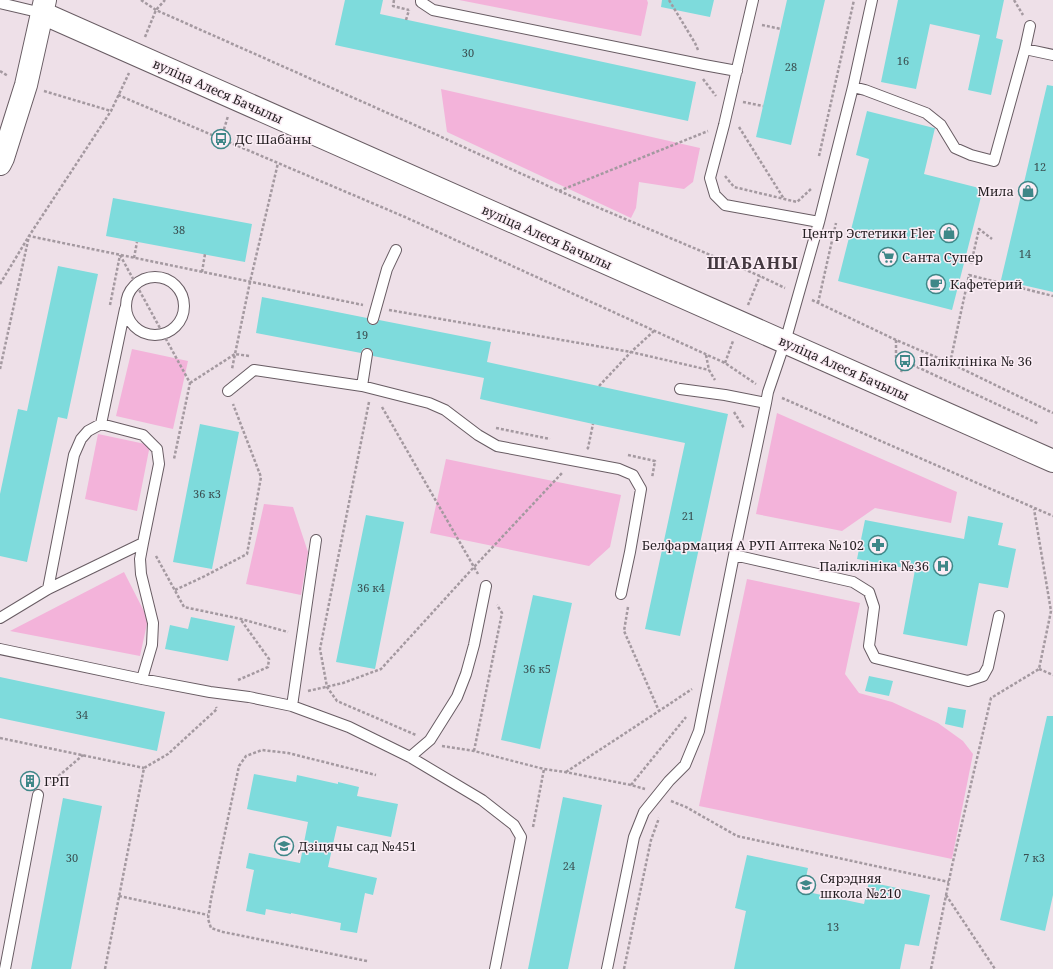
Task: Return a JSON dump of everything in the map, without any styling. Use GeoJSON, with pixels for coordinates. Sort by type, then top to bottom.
{"type":"FeatureCollection","features":[{"type":"Feature","properties":{"kind":"street"},"geometry":{"type":"LineString","coordinates":[[0,164],[26,85],[42,4]]}},
{"type":"Feature","properties":{"kind":"street","name":"вуліца Алеся Бачылы"},"geometry":{"type":"LineString","coordinates":[[42,4],[785,342],[1053,461]]}},
{"type":"Feature","properties":{"kind":"lane"},"geometry":{"type":"LineString","coordinates":[[421,0],[421,2],[433,10],[736,71]]}},
{"type":"Feature","properties":{"kind":"lane"},"geometry":{"type":"LineString","coordinates":[[753,0],[710,178],[715,195],[725,205],[819,222]]}},
{"type":"Feature","properties":{"kind":"lane"},"geometry":{"type":"LineString","coordinates":[[607,969],[634,837],[644,812],[662,796],[669,781],[685,765],[699,731],[768,392],[785,342],[819,222],[853,87],[872,0]]}},
{"type":"Feature","properties":{"kind":"lane"},"geometry":{"type":"LineString","coordinates":[[0,3],[42,4]]}},
{"type":"Feature","properties":{"kind":"lane"},"geometry":{"type":"LineString","coordinates":[[853,87],[865,90],[926,113],[940,125],[956,148],[971,155],[994,161],[1030,26]]}},
{"type":"Feature","properties":{"kind":"lane"},"geometry":{"type":"LineString","coordinates":[[1025,49],[1053,55]]}},
{"type":"Feature","properties":{"kind":"lane"},"geometry":{"type":"LineString","coordinates":[[373,319],[387,270],[396,250]]}},
{"type":"Feature","properties":{"kind":"lane"},"geometry":{"type":"LineString","coordinates":[[101,424],[127,298],[131,289],[138,282],[147,278],[157,277],[167,279],[181,292],[184,302],[184,311],[175,327],[167,333],[158,335],[148,334],[140,331],[133,325],[128,316],[126,307],[127,298]]}},
{"type":"Feature","properties":{"kind":"lane"},"geometry":{"type":"LineString","coordinates":[[367,354],[367,387]]}},
{"type":"Feature","properties":{"kind":"lane"},"geometry":{"type":"LineString","coordinates":[[228,391],[254,370],[367,387],[429,403],[445,410],[478,435],[497,446],[619,469],[633,475],[641,489],[621,594]]}},
{"type":"Feature","properties":{"kind":"lane"},"geometry":{"type":"LineString","coordinates":[[680,389],[725,395],[766,403]]}},
{"type":"Feature","properties":{"kind":"lane"},"geometry":{"type":"LineString","coordinates":[[48,589],[74,455],[81,439],[88,431],[101,424],[144,435],[156,449],[159,464],[140,559],[141,574],[153,623],[152,645],[142,680]]}},
{"type":"Feature","properties":{"kind":"lane"},"geometry":{"type":"LineString","coordinates":[[292,706],[316,540]]}},
{"type":"Feature","properties":{"kind":"lane"},"geometry":{"type":"LineString","coordinates":[[0,618],[48,589],[142,543]]}},
{"type":"Feature","properties":{"kind":"lane"},"geometry":{"type":"LineString","coordinates":[[734,555],[853,582],[869,592],[874,607],[869,646],[875,658],[968,681],[983,676],[988,667],[999,616]]}},
{"type":"Feature","properties":{"kind":"lane"},"geometry":{"type":"LineString","coordinates":[[410,756],[430,740],[457,696],[466,674],[474,645],[486,586]]}},
{"type":"Feature","properties":{"kind":"lane"},"geometry":{"type":"LineString","coordinates":[[0,649],[142,680],[292,706],[349,728],[410,756],[482,800],[514,825],[521,837],[495,969]]}},
{"type":"Feature","properties":{"kind":"lane"},"geometry":{"type":"LineString","coordinates":[[5,969],[38,795]]}},
{"type":"Feature","properties":{"kind":"path"},"geometry":{"type":"LineString","coordinates":[[142,0],[156,10],[559,190],[760,276],[896,340],[950,363],[1053,413]]}},
{"type":"Feature","properties":{"kind":"path"},"geometry":{"type":"LineString","coordinates":[[156,10],[165,0]]}},
{"type":"Feature","properties":{"kind":"path"},"geometry":{"type":"LineString","coordinates":[[669,0],[694,43],[704,65]]}},
{"type":"Feature","properties":{"kind":"path"},"geometry":{"type":"LineString","coordinates":[[818,158],[854,0]]}},
{"type":"Feature","properties":{"kind":"path"},"geometry":{"type":"LineString","coordinates":[[406,20],[410,10]]}},
{"type":"Feature","properties":{"kind":"path"},"geometry":{"type":"LineString","coordinates":[[756,24],[781,29]]}},
{"type":"Feature","properties":{"kind":"path"},"geometry":{"type":"LineString","coordinates":[[0,71],[26,85],[111,111]]}},
{"type":"Feature","properties":{"kind":"path"},"geometry":{"type":"LineString","coordinates":[[700,75],[727,111]]}},
{"type":"Feature","properties":{"kind":"path"},"geometry":{"type":"LineString","coordinates":[[0,284],[29,236],[111,111],[118,95],[405,217],[725,363],[768,392],[1053,516]]}},
{"type":"Feature","properties":{"kind":"path"},"geometry":{"type":"LineString","coordinates":[[739,101],[763,106]]}},
{"type":"Feature","properties":{"kind":"path"},"geometry":{"type":"LineString","coordinates":[[559,190],[734,120],[784,199]]}},
{"type":"Feature","properties":{"kind":"path"},"geometry":{"type":"LineString","coordinates":[[250,282],[278,163]]}},
{"type":"Feature","properties":{"kind":"path"},"geometry":{"type":"LineString","coordinates":[[723,173],[734,187],[797,202],[812,188],[813,181]]}},
{"type":"Feature","properties":{"kind":"path"},"geometry":{"type":"LineString","coordinates":[[971,264],[979,229],[992,239]]}},
{"type":"Feature","properties":{"kind":"path"},"geometry":{"type":"LineString","coordinates":[[0,369],[29,236]]}},
{"type":"Feature","properties":{"kind":"path"},"geometry":{"type":"LineString","coordinates":[[134,258],[137,242]]}},
{"type":"Feature","properties":{"kind":"path"},"geometry":{"type":"LineString","coordinates":[[202,272],[205,254]]}},
{"type":"Feature","properties":{"kind":"path"},"geometry":{"type":"LineString","coordinates":[[120,255],[190,383],[174,461]]}},
{"type":"Feature","properties":{"kind":"path"},"geometry":{"type":"LineString","coordinates":[[950,363],[969,274],[1053,296]]}},
{"type":"Feature","properties":{"kind":"path"},"geometry":{"type":"LineString","coordinates":[[599,386],[631,352],[654,331]]}},
{"type":"Feature","properties":{"kind":"path"},"geometry":{"type":"LineString","coordinates":[[896,340],[896,357],[1039,424]]}},
{"type":"Feature","properties":{"kind":"path"},"geometry":{"type":"LineString","coordinates":[[175,590],[247,554],[261,477],[228,391],[235,354],[190,383]]}},
{"type":"Feature","properties":{"kind":"path"},"geometry":{"type":"LineString","coordinates":[[744,428],[754,383]]}},
{"type":"Feature","properties":{"kind":"path"},"geometry":{"type":"LineString","coordinates":[[367,387],[502,613],[474,752]]}},
{"type":"Feature","properties":{"kind":"path"},"geometry":{"type":"LineString","coordinates":[[367,387],[320,649],[327,687],[337,701],[442,746],[474,752],[544,770],[565,772],[631,785],[662,796],[686,807],[738,836],[949,882]]}},
{"type":"Feature","properties":{"kind":"path"},"geometry":{"type":"LineString","coordinates":[[294,691],[305,692],[343,683],[381,669],[474,567],[588,448],[592,424]]}},
{"type":"Feature","properties":{"kind":"path"},"geometry":{"type":"LineString","coordinates":[[931,969],[946,895],[991,698],[1039,669],[1051,611],[1034,508]]}},
{"type":"Feature","properties":{"kind":"path"},"geometry":{"type":"LineString","coordinates":[[155,555],[184,606],[241,619],[303,636]]}},
{"type":"Feature","properties":{"kind":"path"},"geometry":{"type":"LineString","coordinates":[[210,692],[268,666],[269,659],[241,619]]}},
{"type":"Feature","properties":{"kind":"path"},"geometry":{"type":"LineString","coordinates":[[1039,669],[1053,675]]}},
{"type":"Feature","properties":{"kind":"path"},"geometry":{"type":"LineString","coordinates":[[565,772],[692,689],[690,696]]}},
{"type":"Feature","properties":{"kind":"path"},"geometry":{"type":"LineString","coordinates":[[0,738],[144,768],[168,754],[217,709]]}},
{"type":"Feature","properties":{"kind":"path"},"geometry":{"type":"LineString","coordinates":[[631,785],[687,716]]}},
{"type":"Feature","properties":{"kind":"path"},"geometry":{"type":"LineString","coordinates":[[367,961],[223,932],[211,928],[208,915],[238,766],[246,756],[262,750],[288,753],[376,776]]}},
{"type":"Feature","properties":{"kind":"path"},"geometry":{"type":"LineString","coordinates":[[38,795],[83,755]]}},
{"type":"Feature","properties":{"kind":"path"},"geometry":{"type":"LineString","coordinates":[[105,969],[144,768]]}},
{"type":"Feature","properties":{"kind":"path"},"geometry":{"type":"LineString","coordinates":[[624,969],[651,840],[662,796]]}},
{"type":"Feature","properties":{"kind":"path"},"geometry":{"type":"LineString","coordinates":[[946,895],[995,969]]}},
{"type":"Feature","properties":{"kind":"path"},"geometry":{"type":"LineString","coordinates":[[119,896],[208,915]]}},
{"type":"Feature","properties":{"kind":"shaded area"},"geometry":{"type":"Polygon","coordinates":[[[459,0],[647,0],[648,3],[641,36],[459,0]]]}},
{"type":"Feature","properties":{"kind":"shaded area"},"geometry":{"type":"Polygon","coordinates":[[[441,89],[700,148],[693,182],[684,189],[639,182],[636,208],[631,218],[447,132],[441,89]]]}},
{"type":"Feature","properties":{"kind":"shaded area"},"geometry":{"type":"Polygon","coordinates":[[[132,349],[188,361],[173,429],[116,416],[132,349]]]}},
{"type":"Feature","properties":{"kind":"shaded area"},"geometry":{"type":"Polygon","coordinates":[[[777,413],[957,492],[951,523],[875,508],[842,531],[756,514],[777,413]]]}},
{"type":"Feature","properties":{"kind":"shaded area"},"geometry":{"type":"Polygon","coordinates":[[[98,434],[150,445],[137,511],[85,499],[98,434]]]}},
{"type":"Feature","properties":{"kind":"shaded area"},"geometry":{"type":"Polygon","coordinates":[[[446,459],[621,495],[610,547],[589,566],[430,533],[446,459]]]}},
{"type":"Feature","properties":{"kind":"shaded area"},"geometry":{"type":"Polygon","coordinates":[[[264,504],[293,507],[308,552],[301,595],[246,584],[264,504]]]}},
{"type":"Feature","properties":{"kind":"shaded area"},"geometry":{"type":"Polygon","coordinates":[[[124,572],[148,619],[140,656],[10,631],[124,572]]]}},
{"type":"Feature","properties":{"kind":"shaded area"},"geometry":{"type":"Polygon","coordinates":[[[747,579],[860,603],[845,674],[859,693],[892,702],[938,723],[963,741],[973,754],[952,859],[699,806],[747,579]]]}},
{"type":"Feature","properties":{"kind":"building"},"geometry":{"type":"Polygon","coordinates":[[[345,0],[383,0],[380,14],[696,82],[688,121],[335,45],[345,0]]]}},
{"type":"Feature","properties":{"kind":"building"},"geometry":{"type":"Polygon","coordinates":[[[662,0],[714,0],[710,17],[661,7],[662,0]]]}},
{"type":"Feature","properties":{"kind":"building"},"geometry":{"type":"Polygon","coordinates":[[[787,0],[825,0],[791,145],[756,137],[787,0]]]}},
{"type":"Feature","properties":{"kind":"building"},"geometry":{"type":"Polygon","coordinates":[[[898,0],[1004,0],[996,38],[1003,40],[991,95],[968,90],[980,35],[930,24],[916,89],[881,82],[898,0]]]}},
{"type":"Feature","properties":{"kind":"building"},"geometry":{"type":"Polygon","coordinates":[[[1047,85],[1053,86],[1053,292],[1001,280],[1047,85]]]}},
{"type":"Feature","properties":{"kind":"building"},"geometry":{"type":"Polygon","coordinates":[[[867,111],[935,128],[924,174],[983,189],[952,310],[838,281],[869,159],[856,155],[867,111]]]}},
{"type":"Feature","properties":{"kind":"building"},"geometry":{"type":"Polygon","coordinates":[[[113,198],[252,224],[245,262],[106,236],[113,198]]]}},
{"type":"Feature","properties":{"kind":"building"},"geometry":{"type":"Polygon","coordinates":[[[58,266],[98,274],[67,419],[58,417],[27,562],[0,556],[0,494],[18,409],[27,411],[58,266]]]}},
{"type":"Feature","properties":{"kind":"building"},"geometry":{"type":"Polygon","coordinates":[[[262,297],[367,318],[368,323],[372,325],[377,324],[379,320],[491,342],[487,362],[728,414],[680,636],[645,629],[685,443],[480,399],[484,378],[373,356],[373,351],[368,348],[364,348],[361,353],[256,333],[262,297]]]}},
{"type":"Feature","properties":{"kind":"building"},"geometry":{"type":"Polygon","coordinates":[[[200,424],[239,432],[212,569],[173,562],[200,424]]]}},
{"type":"Feature","properties":{"kind":"building"},"geometry":{"type":"Polygon","coordinates":[[[366,515],[404,522],[375,669],[336,662],[366,515]]]}},
{"type":"Feature","properties":{"kind":"building"},"geometry":{"type":"Polygon","coordinates":[[[968,516],[1003,523],[998,545],[1016,549],[1008,588],[979,583],[967,646],[903,634],[915,570],[857,559],[865,520],[964,539],[968,516]]]}},
{"type":"Feature","properties":{"kind":"building"},"geometry":{"type":"Polygon","coordinates":[[[533,595],[572,603],[540,749],[501,740],[533,595]]]}},
{"type":"Feature","properties":{"kind":"building"},"geometry":{"type":"Polygon","coordinates":[[[191,617],[235,626],[228,661],[165,649],[170,625],[188,629],[191,617]]]}},
{"type":"Feature","properties":{"kind":"building"},"geometry":{"type":"Polygon","coordinates":[[[869,676],[893,681],[889,696],[865,691],[869,676]]]}},
{"type":"Feature","properties":{"kind":"building"},"geometry":{"type":"Polygon","coordinates":[[[0,677],[165,712],[157,751],[0,718],[0,677]]]}},
{"type":"Feature","properties":{"kind":"building"},"geometry":{"type":"Polygon","coordinates":[[[948,707],[966,710],[963,728],[945,724],[948,707]]]}},
{"type":"Feature","properties":{"kind":"building"},"geometry":{"type":"Polygon","coordinates":[[[1047,716],[1053,716],[1053,895],[1045,931],[1000,920],[1047,716]]]}},
{"type":"Feature","properties":{"kind":"building"},"geometry":{"type":"Polygon","coordinates":[[[254,774],[296,782],[297,775],[338,784],[338,782],[359,787],[357,796],[398,804],[391,837],[337,826],[328,867],[377,878],[373,895],[365,893],[357,933],[340,930],[341,923],[291,913],[266,909],[265,915],[246,911],[254,870],[246,868],[249,853],[300,863],[308,822],[247,809],[254,774]]]}},
{"type":"Feature","properties":{"kind":"building"},"geometry":{"type":"Polygon","coordinates":[[[563,797],[602,805],[568,969],[528,969],[563,797]]]}},
{"type":"Feature","properties":{"kind":"building"},"geometry":{"type":"Polygon","coordinates":[[[63,798],[102,806],[71,969],[31,969],[63,798]]]}},
{"type":"Feature","properties":{"kind":"building"},"geometry":{"type":"Polygon","coordinates":[[[747,855],[808,868],[803,891],[864,904],[869,882],[930,895],[919,946],[905,944],[900,969],[734,969],[746,911],[735,908],[747,855]]]}},
{"type":"Feature","properties":{"kind":"place","name":"ДС Шабаны"},"geometry":{"type":"Point","coordinates":[221,139]}},
{"type":"Feature","properties":{"kind":"place","name":"Мила"},"geometry":{"type":"Point","coordinates":[1028,191]}},
{"type":"Feature","properties":{"kind":"place","name":"Центр Эстетики Fler"},"geometry":{"type":"Point","coordinates":[949,233]}},
{"type":"Feature","properties":{"kind":"place","name":"Санта Супер"},"geometry":{"type":"Point","coordinates":[888,257]}},
{"type":"Feature","properties":{"kind":"place","name":"Кафетерий"},"geometry":{"type":"Point","coordinates":[936,284]}},
{"type":"Feature","properties":{"kind":"place","name":"Паліклініка № 36"},"geometry":{"type":"Point","coordinates":[905,361]}},
{"type":"Feature","properties":{"kind":"place","name":"Белфармация А РУП Аптека №102"},"geometry":{"type":"Point","coordinates":[878,545]}},
{"type":"Feature","properties":{"kind":"place","name":"Паліклініка №36"},"geometry":{"type":"Point","coordinates":[943,566]}},
{"type":"Feature","properties":{"kind":"place","name":"ГРП"},"geometry":{"type":"Point","coordinates":[30,781]}},
{"type":"Feature","properties":{"kind":"place","name":"Дзіцячы сад №451"},"geometry":{"type":"Point","coordinates":[284,846]}},
{"type":"Feature","properties":{"kind":"place","name":"Сярэдняя школа №210"},"geometry":{"type":"Point","coordinates":[806,885]}},
{"type":"Feature","properties":{"kind":"district","name":"ШАБАНЫ"},"geometry":{"type":"Point","coordinates":[753,263]}}]}
